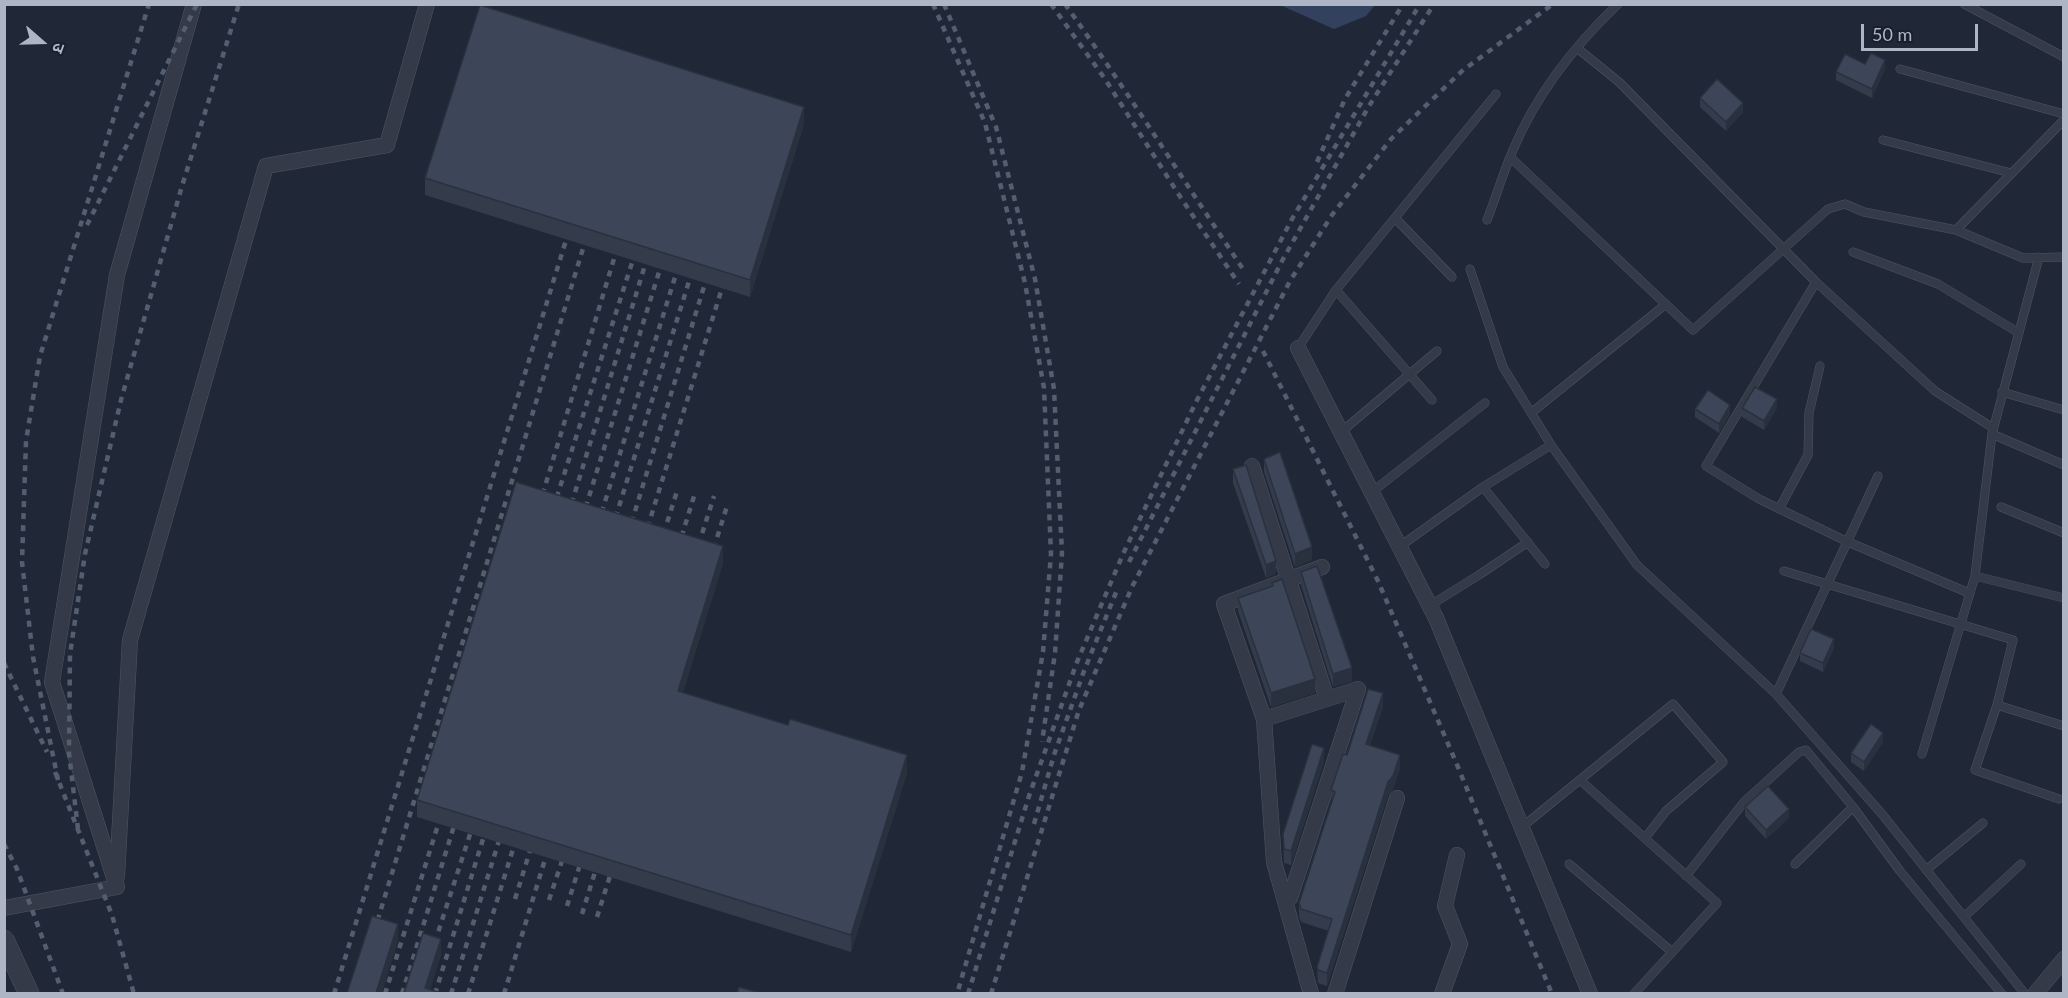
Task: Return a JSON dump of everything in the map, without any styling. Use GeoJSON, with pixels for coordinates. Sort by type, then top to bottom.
{"type":"FeatureCollection","features":[{"type":"Feature","properties":{"kind":"street"},"geometry":{"type":"LineString","coordinates":[[117,886],[52,682],[117,275],[194,4]]}},
{"type":"Feature","properties":{"kind":"street"},"geometry":{"type":"LineString","coordinates":[[117,886],[130,640],[266,165],[387,145],[427,4]]}},
{"type":"Feature","properties":{"kind":"street"},"geometry":{"type":"LineString","coordinates":[[1298,348],[1429,606],[1590,993]]}},
{"type":"Feature","properties":{"kind":"street"},"geometry":{"type":"LineString","coordinates":[[1252,466],[1328,699]]}},
{"type":"Feature","properties":{"kind":"street"},"geometry":{"type":"LineString","coordinates":[[1311,993],[1274,862],[1264,719],[1224,604],[1322,567]]}},
{"type":"Feature","properties":{"kind":"street"},"geometry":{"type":"LineString","coordinates":[[1264,719],[1358,690],[1290,898],[1285,901]]}},
{"type":"Feature","properties":{"kind":"street"},"geometry":{"type":"LineString","coordinates":[[1335,993],[1397,798]]}},
{"type":"Feature","properties":{"kind":"street"},"geometry":{"type":"LineString","coordinates":[[1442,993],[1460,944],[1445,906],[1457,855]]}},
{"type":"Feature","properties":{"kind":"street"},"geometry":{"type":"LineString","coordinates":[[4,908],[117,886]]}},
{"type":"Feature","properties":{"kind":"street"},"geometry":{"type":"LineString","coordinates":[[4,939],[29,993]]}},
{"type":"Feature","properties":{"kind":"street"},"geometry":{"type":"LineString","coordinates":[[2035,993],[2064,959]]}},
{"type":"Feature","properties":{"kind":"lane"},"geometry":{"type":"LineString","coordinates":[[1487,220],[1510,157],[1550,82],[1577,48],[1618,4]]}},
{"type":"Feature","properties":{"kind":"lane"},"geometry":{"type":"LineString","coordinates":[[1964,4],[2064,57]]}},
{"type":"Feature","properties":{"kind":"lane"},"geometry":{"type":"LineString","coordinates":[[1577,48],[1618,82],[1816,282],[1935,392],[1992,431],[2064,465]]}},
{"type":"Feature","properties":{"kind":"lane"},"geometry":{"type":"LineString","coordinates":[[1900,69],[2064,114]]}},
{"type":"Feature","properties":{"kind":"lane"},"geometry":{"type":"LineString","coordinates":[[1298,348],[1336,290],[1496,94]]}},
{"type":"Feature","properties":{"kind":"lane"},"geometry":{"type":"LineString","coordinates":[[1956,230],[2064,120]]}},
{"type":"Feature","properties":{"kind":"lane"},"geometry":{"type":"LineString","coordinates":[[1883,140],[2011,173]]}},
{"type":"Feature","properties":{"kind":"lane"},"geometry":{"type":"LineString","coordinates":[[1510,157],[1693,330],[1828,209],[1845,204],[1864,212],[1956,230],[2023,258],[2064,257]]}},
{"type":"Feature","properties":{"kind":"lane"},"geometry":{"type":"LineString","coordinates":[[1395,218],[1452,277]]}},
{"type":"Feature","properties":{"kind":"lane"},"geometry":{"type":"LineString","coordinates":[[1853,252],[1938,284],[2019,333]]}},
{"type":"Feature","properties":{"kind":"lane"},"geometry":{"type":"LineString","coordinates":[[1922,754],[1975,576],[1992,431],[2039,258]]}},
{"type":"Feature","properties":{"kind":"lane"},"geometry":{"type":"LineString","coordinates":[[1470,268],[1503,367],[1551,446],[1637,565],[1776,694],[1882,814],[2025,993]]}},
{"type":"Feature","properties":{"kind":"lane"},"geometry":{"type":"LineString","coordinates":[[1816,282],[1706,466],[1759,499],[1848,542],[1969,593]]}},
{"type":"Feature","properties":{"kind":"lane"},"geometry":{"type":"LineString","coordinates":[[1336,290],[1432,400]]}},
{"type":"Feature","properties":{"kind":"lane"},"geometry":{"type":"LineString","coordinates":[[1531,413],[1666,304]]}},
{"type":"Feature","properties":{"kind":"lane"},"geometry":{"type":"LineString","coordinates":[[1341,432],[1437,351]]}},
{"type":"Feature","properties":{"kind":"lane"},"geometry":{"type":"LineString","coordinates":[[1779,508],[1808,455],[1809,413],[1820,366]]}},
{"type":"Feature","properties":{"kind":"lane"},"geometry":{"type":"LineString","coordinates":[[2002,392],[2064,410]]}},
{"type":"Feature","properties":{"kind":"lane"},"geometry":{"type":"LineString","coordinates":[[1371,492],[1485,403]]}},
{"type":"Feature","properties":{"kind":"lane"},"geometry":{"type":"LineString","coordinates":[[1399,547],[1483,486],[1551,446]]}},
{"type":"Feature","properties":{"kind":"lane"},"geometry":{"type":"LineString","coordinates":[[1776,694],[1878,476]]}},
{"type":"Feature","properties":{"kind":"lane"},"geometry":{"type":"LineString","coordinates":[[1483,486],[1545,564]]}},
{"type":"Feature","properties":{"kind":"lane"},"geometry":{"type":"LineString","coordinates":[[2001,507],[2064,533]]}},
{"type":"Feature","properties":{"kind":"lane"},"geometry":{"type":"LineString","coordinates":[[1429,606],[1528,542]]}},
{"type":"Feature","properties":{"kind":"lane"},"geometry":{"type":"LineString","coordinates":[[1784,572],[2013,640],[1996,705],[1975,770],[2059,799]]}},
{"type":"Feature","properties":{"kind":"lane"},"geometry":{"type":"LineString","coordinates":[[1975,576],[2064,598]]}},
{"type":"Feature","properties":{"kind":"lane"},"geometry":{"type":"LineString","coordinates":[[1522,827],[1673,704],[1723,762],[1666,811],[1645,838]]}},
{"type":"Feature","properties":{"kind":"lane"},"geometry":{"type":"LineString","coordinates":[[1996,705],[2064,726]]}},
{"type":"Feature","properties":{"kind":"lane"},"geometry":{"type":"LineString","coordinates":[[1686,876],[1744,802],[1799,752],[1806,750],[1853,807],[1900,871],[2002,993]]}},
{"type":"Feature","properties":{"kind":"lane"},"geometry":{"type":"LineString","coordinates":[[1580,780],[1717,903],[1634,993]]}},
{"type":"Feature","properties":{"kind":"lane"},"geometry":{"type":"LineString","coordinates":[[1795,864],[1853,807]]}},
{"type":"Feature","properties":{"kind":"lane"},"geometry":{"type":"LineString","coordinates":[[1926,870],[1983,823]]}},
{"type":"Feature","properties":{"kind":"lane"},"geometry":{"type":"LineString","coordinates":[[1569,864],[1672,952]]}},
{"type":"Feature","properties":{"kind":"lane"},"geometry":{"type":"LineString","coordinates":[[1964,917],[2021,864]]}},
{"type":"Feature","properties":{"kind":"water"},"geometry":{"type":"Polygon","coordinates":[[[1280,5],[1375,5],[1366,16],[1334,29],[1280,5]]]}},
{"type":"Feature","properties":{"kind":"building"},"geometry":{"type":"Polygon","coordinates":[[[480,5],[804,107],[750,280],[425,178],[480,5]]]}},
{"type":"Feature","properties":{"kind":"building"},"geometry":{"type":"Polygon","coordinates":[[[1871,53],[1885,60],[1872,89],[1836,72],[1845,54],[1865,64],[1871,53]]]}},
{"type":"Feature","properties":{"kind":"building"},"geometry":{"type":"Polygon","coordinates":[[[1717,79],[1743,103],[1726,122],[1700,98],[1717,79]]]}},
{"type":"Feature","properties":{"kind":"building"},"geometry":{"type":"Polygon","coordinates":[[[1755,387],[1777,399],[1764,421],[1742,408],[1755,387]]]}},
{"type":"Feature","properties":{"kind":"building"},"geometry":{"type":"Polygon","coordinates":[[[1708,390],[1730,405],[1719,424],[1695,409],[1708,390]]]}},
{"type":"Feature","properties":{"kind":"building"},"geometry":{"type":"Polygon","coordinates":[[[1280,452],[1312,547],[1295,554],[1264,459],[1280,452]]]}},
{"type":"Feature","properties":{"kind":"building"},"geometry":{"type":"Polygon","coordinates":[[[1246,465],[1276,561],[1266,565],[1233,469],[1246,465]]]}},
{"type":"Feature","properties":{"kind":"building"},"geometry":{"type":"Polygon","coordinates":[[[516,482],[723,546],[678,691],[788,725],[790,719],[907,755],[851,935],[417,800],[516,482]]]}},
{"type":"Feature","properties":{"kind":"building"},"geometry":{"type":"Polygon","coordinates":[[[1317,566],[1352,668],[1333,674],[1301,572],[1317,566]]]}},
{"type":"Feature","properties":{"kind":"building"},"geometry":{"type":"Polygon","coordinates":[[[1282,579],[1315,679],[1271,693],[1238,598],[1273,586],[1272,583],[1282,579]]]}},
{"type":"Feature","properties":{"kind":"building"},"geometry":{"type":"Polygon","coordinates":[[[1811,629],[1834,639],[1823,663],[1800,653],[1811,629]]]}},
{"type":"Feature","properties":{"kind":"building"},"geometry":{"type":"Polygon","coordinates":[[[1368,689],[1383,693],[1366,744],[1400,755],[1393,776],[1388,782],[1327,973],[1318,970],[1317,967],[1332,919],[1301,909],[1299,903],[1335,792],[1331,790],[1343,754],[1347,755],[1368,689]]]}},
{"type":"Feature","properties":{"kind":"building"},"geometry":{"type":"Polygon","coordinates":[[[1871,724],[1883,733],[1864,762],[1851,753],[1871,724]]]}},
{"type":"Feature","properties":{"kind":"building"},"geometry":{"type":"Polygon","coordinates":[[[1312,744],[1324,748],[1291,851],[1284,849],[1283,834],[1312,744]]]}},
{"type":"Feature","properties":{"kind":"building"},"geometry":{"type":"Polygon","coordinates":[[[1768,786],[1789,809],[1766,830],[1745,807],[1768,786]]]}},
{"type":"Feature","properties":{"kind":"building"},"geometry":{"type":"Polygon","coordinates":[[[372,916],[398,924],[376,993],[347,993],[372,916]]]}},
{"type":"Feature","properties":{"kind":"building"},"geometry":{"type":"Polygon","coordinates":[[[423,933],[441,939],[425,988],[441,993],[404,993],[423,933]]]}},
{"type":"Feature","properties":{"kind":"building"},"geometry":{"type":"Polygon","coordinates":[[[739,987],[760,993],[737,993],[739,987]]]}},
{"type":"Feature","properties":{"kind":"railway"},"geometry":{"type":"LineString","coordinates":[[58,780],[33,657],[22,562],[26,441],[40,356],[149,4]]}},
{"type":"Feature","properties":{"kind":"railway"},"geometry":{"type":"LineString","coordinates":[[87,225],[197,4]]}},
{"type":"Feature","properties":{"kind":"railway"},"geometry":{"type":"LineString","coordinates":[[78,829],[69,753],[70,654],[85,554],[121,400],[182,186],[239,4]]}},
{"type":"Feature","properties":{"kind":"railway"},"geometry":{"type":"LineString","coordinates":[[933,4],[985,123],[1025,283],[1044,388],[1051,554],[1043,652],[1022,772],[957,994]]}},
{"type":"Feature","properties":{"kind":"railway"},"geometry":{"type":"LineString","coordinates":[[944,4],[996,127],[1035,279],[1054,389],[1062,553],[1055,653],[1042,742]]}},
{"type":"Feature","properties":{"kind":"railway"},"geometry":{"type":"LineString","coordinates":[[1051,4],[1105,79],[1239,284]]}},
{"type":"Feature","properties":{"kind":"railway"},"geometry":{"type":"LineString","coordinates":[[1065,4],[1245,272]]}},
{"type":"Feature","properties":{"kind":"railway"},"geometry":{"type":"LineString","coordinates":[[1317,162],[1345,99],[1403,4]]}},
{"type":"Feature","properties":{"kind":"railway"},"geometry":{"type":"LineString","coordinates":[[968,994],[1029,796],[1077,662],[1123,554],[1196,402],[1292,219],[1420,4]]}},
{"type":"Feature","properties":{"kind":"railway"},"geometry":{"type":"LineString","coordinates":[[1129,562],[1282,261],[1369,106],[1434,4]]}},
{"type":"Feature","properties":{"kind":"railway"},"geometry":{"type":"LineString","coordinates":[[991,994],[1079,710],[1132,587],[1290,281],[1332,215],[1391,139],[1462,71],[1553,4]]}},
{"type":"Feature","properties":{"kind":"railway"},"geometry":{"type":"LineString","coordinates":[[334,994],[571,224]]}},
{"type":"Feature","properties":{"kind":"railway"},"geometry":{"type":"LineString","coordinates":[[374,932],[589,229]]}},
{"type":"Feature","properties":{"kind":"railway"},"geometry":{"type":"LineString","coordinates":[[539,506],[620,239]]}},
{"type":"Feature","properties":{"kind":"railway"},"geometry":{"type":"LineString","coordinates":[[553,509],[638,244]]}},
{"type":"Feature","properties":{"kind":"railway"},"geometry":{"type":"LineString","coordinates":[[568,515],[650,249]]}},
{"type":"Feature","properties":{"kind":"railway"},"geometry":{"type":"LineString","coordinates":[[582,519],[665,253]]}},
{"type":"Feature","properties":{"kind":"railway"},"geometry":{"type":"LineString","coordinates":[[598,524],[681,258]]}},
{"type":"Feature","properties":{"kind":"railway"},"geometry":{"type":"LineString","coordinates":[[612,529],[695,262]]}},
{"type":"Feature","properties":{"kind":"railway"},"geometry":{"type":"LineString","coordinates":[[628,534],[710,267]]}},
{"type":"Feature","properties":{"kind":"railway"},"geometry":{"type":"LineString","coordinates":[[644,539],[727,272]]}},
{"type":"Feature","properties":{"kind":"railway"},"geometry":{"type":"LineString","coordinates":[[1263,351],[1378,581],[1552,994]]}},
{"type":"Feature","properties":{"kind":"railway"},"geometry":{"type":"LineString","coordinates":[[660,545],[678,488]]}},
{"type":"Feature","properties":{"kind":"railway"},"geometry":{"type":"LineString","coordinates":[[678,548],[695,493]]}},
{"type":"Feature","properties":{"kind":"railway"},"geometry":{"type":"LineString","coordinates":[[695,556],[714,496]]}},
{"type":"Feature","properties":{"kind":"railway"},"geometry":{"type":"LineString","coordinates":[[710,560],[728,503]]}},
{"type":"Feature","properties":{"kind":"railway"},"geometry":{"type":"LineString","coordinates":[[1034,824],[1054,755],[1084,671],[1117,590]]}},
{"type":"Feature","properties":{"kind":"railway"},"geometry":{"type":"LineString","coordinates":[[4,663],[47,752]]}},
{"type":"Feature","properties":{"kind":"railway"},"geometry":{"type":"LineString","coordinates":[[55,772],[112,915],[134,994]]}},
{"type":"Feature","properties":{"kind":"railway"},"geometry":{"type":"LineString","coordinates":[[385,994],[443,809]]}},
{"type":"Feature","properties":{"kind":"railway"},"geometry":{"type":"LineString","coordinates":[[402,994],[458,813]]}},
{"type":"Feature","properties":{"kind":"railway"},"geometry":{"type":"LineString","coordinates":[[431,954],[475,819]]}},
{"type":"Feature","properties":{"kind":"railway"},"geometry":{"type":"LineString","coordinates":[[435,994],[488,823]]}},
{"type":"Feature","properties":{"kind":"railway"},"geometry":{"type":"LineString","coordinates":[[451,994],[503,828]]}},
{"type":"Feature","properties":{"kind":"railway"},"geometry":{"type":"LineString","coordinates":[[468,994],[518,833]]}},
{"type":"Feature","properties":{"kind":"railway"},"geometry":{"type":"LineString","coordinates":[[515,899],[534,838]]}},
{"type":"Feature","properties":{"kind":"railway"},"geometry":{"type":"LineString","coordinates":[[504,994],[550,843]]}},
{"type":"Feature","properties":{"kind":"railway"},"geometry":{"type":"LineString","coordinates":[[4,844],[17,869],[63,994]]}},
{"type":"Feature","properties":{"kind":"railway"},"geometry":{"type":"LineString","coordinates":[[549,900],[567,846]]}},
{"type":"Feature","properties":{"kind":"railway"},"geometry":{"type":"LineString","coordinates":[[567,906],[584,852]]}},
{"type":"Feature","properties":{"kind":"railway"},"geometry":{"type":"LineString","coordinates":[[582,914],[600,856]]}},
{"type":"Feature","properties":{"kind":"railway"},"geometry":{"type":"LineString","coordinates":[[597,917],[615,860]]}}]}
